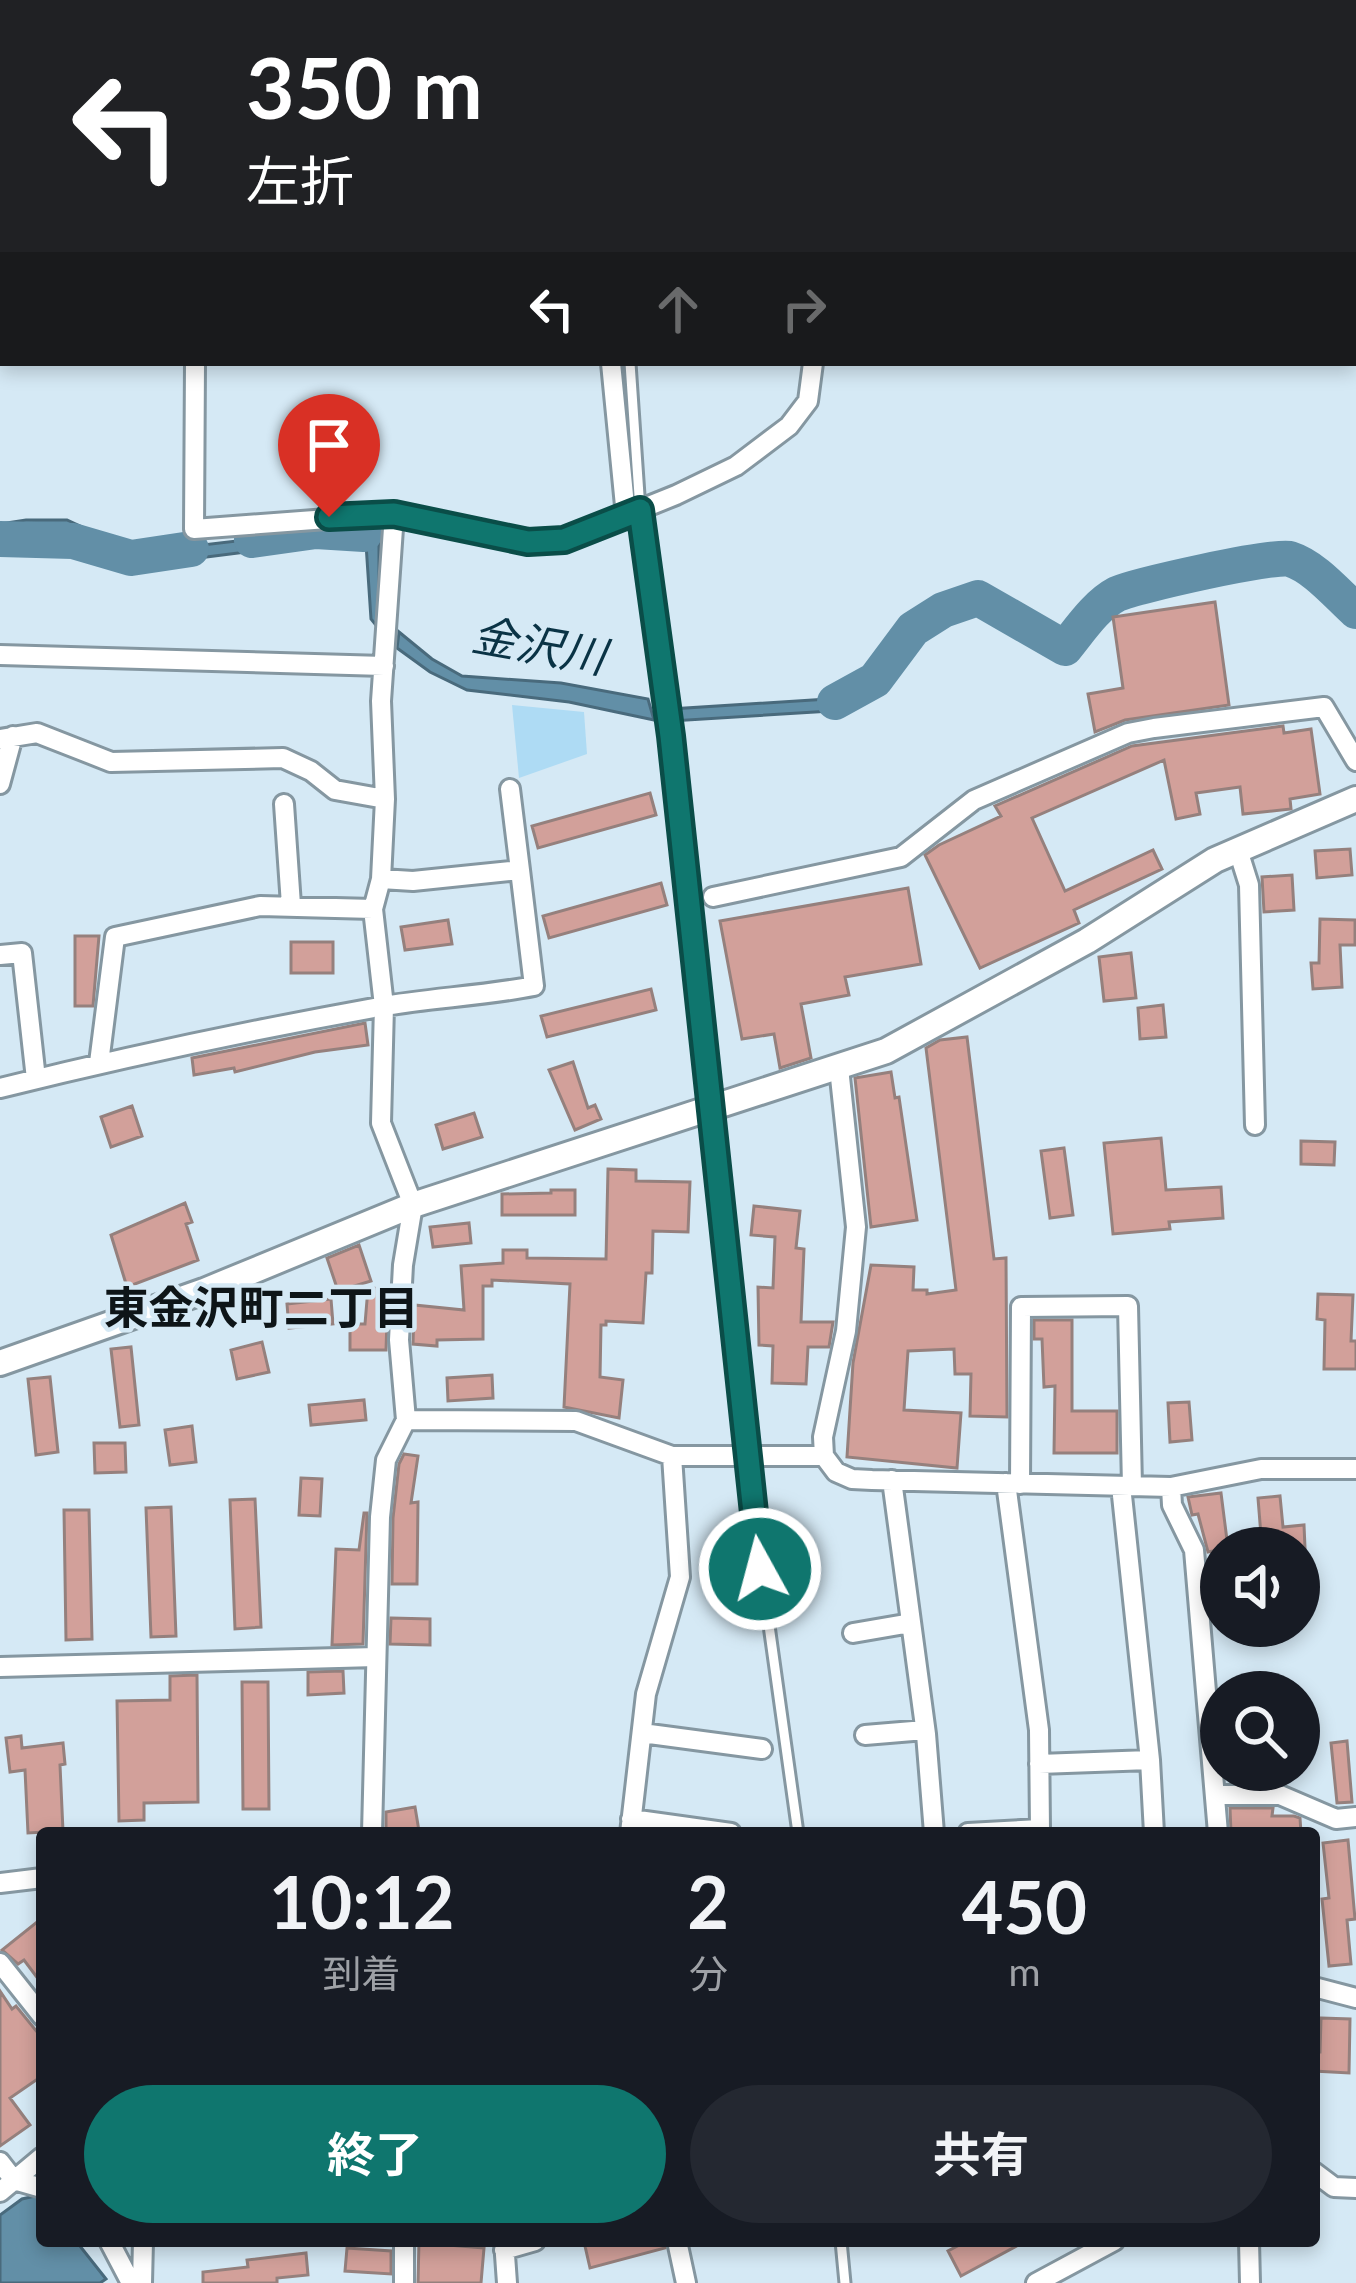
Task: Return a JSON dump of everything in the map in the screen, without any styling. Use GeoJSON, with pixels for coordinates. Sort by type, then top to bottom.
{"type":"FeatureCollection","features":[{"type":"Feature","properties":{"kind":"street"},"geometry":{"type":"LineString","coordinates":[[195,366],[194,529],[394,514],[528,542],[564,540],[736,466],[789,426],[808,401],[813,366]]}},
{"type":"Feature","properties":{"kind":"street"},"geometry":{"type":"LineString","coordinates":[[611,366],[633,513]]}},
{"type":"Feature","properties":{"kind":"street"},"geometry":{"type":"LineString","coordinates":[[372,1827],[380,1517],[386,1460],[406,1420],[399,1340],[403,1265],[413,1205],[381,1123],[384,1006],[373,908],[381,879],[386,800],[381,701],[394,514]]}},
{"type":"Feature","properties":{"kind":"street"},"geometry":{"type":"LineString","coordinates":[[0,655],[384,666]]}},
{"type":"Feature","properties":{"kind":"street"},"geometry":{"type":"LineString","coordinates":[[713,897],[901,857],[974,800],[1128,733],[1324,707],[1356,761]]}},
{"type":"Feature","properties":{"kind":"street"},"geometry":{"type":"LineString","coordinates":[[0,784],[7,737],[37,733],[111,762],[283,758],[311,771],[335,790],[386,800]]}},
{"type":"Feature","properties":{"kind":"street"},"geometry":{"type":"LineString","coordinates":[[0,1088],[384,1006],[534,986],[510,789]]}},
{"type":"Feature","properties":{"kind":"street"},"geometry":{"type":"LineString","coordinates":[[0,1363],[204,1291],[413,1205],[886,1051],[1087,941],[1215,860],[1356,799]]}},
{"type":"Feature","properties":{"kind":"street"},"geometry":{"type":"LineString","coordinates":[[284,804],[291,905]]}},
{"type":"Feature","properties":{"kind":"street"},"geometry":{"type":"LineString","coordinates":[[1238,850],[1249,886],[1255,1125]]}},
{"type":"Feature","properties":{"kind":"street"},"geometry":{"type":"LineString","coordinates":[[381,879],[520,870]]}},
{"type":"Feature","properties":{"kind":"street"},"geometry":{"type":"LineString","coordinates":[[99,1064],[115,937],[260,906],[373,908]]}},
{"type":"Feature","properties":{"kind":"street"},"geometry":{"type":"LineString","coordinates":[[0,955],[22,953],[36,1079]]}},
{"type":"Feature","properties":{"kind":"street"},"geometry":{"type":"LineString","coordinates":[[839,1068],[856,1227],[847,1330],[823,1437],[824,1456],[836,1472],[853,1479],[1171,1486],[1261,1469],[1356,1468]]}},
{"type":"Feature","properties":{"kind":"street"},"geometry":{"type":"LineString","coordinates":[[1040,1827],[1040,1764],[1013,1483],[1021,1306],[1128,1306],[1126,1486],[1154,1827]]}},
{"type":"Feature","properties":{"kind":"street"},"geometry":{"type":"LineString","coordinates":[[406,1420],[577,1421],[672,1456],[824,1456]]}},
{"type":"Feature","properties":{"kind":"street"},"geometry":{"type":"LineString","coordinates":[[630,1826],[646,1694],[680,1577],[672,1456]]}},
{"type":"Feature","properties":{"kind":"street"},"geometry":{"type":"LineString","coordinates":[[892,1480],[926,1730],[934,1827]]}},
{"type":"Feature","properties":{"kind":"street"},"geometry":{"type":"LineString","coordinates":[[1171,1486],[1172,1505],[1194,1550],[1218,1827]]}},
{"type":"Feature","properties":{"kind":"street"},"geometry":{"type":"LineString","coordinates":[[853,1634],[911,1624]]}},
{"type":"Feature","properties":{"kind":"street"},"geometry":{"type":"LineString","coordinates":[[0,1666],[376,1657]]}},
{"type":"Feature","properties":{"kind":"street"},"geometry":{"type":"LineString","coordinates":[[866,1735],[926,1730]]}},
{"type":"Feature","properties":{"kind":"street"},"geometry":{"type":"LineString","coordinates":[[642,1733],[762,1749]]}},
{"type":"Feature","properties":{"kind":"street"},"geometry":{"type":"LineString","coordinates":[[1040,1764],[1150,1760]]}},
{"type":"Feature","properties":{"kind":"street"},"geometry":{"type":"LineString","coordinates":[[1217,1795],[1280,1795],[1336,1819],[1356,1817]]}},
{"type":"Feature","properties":{"kind":"street"},"geometry":{"type":"LineString","coordinates":[[0,1883],[36,1879]]}},
{"type":"Feature","properties":{"kind":"street"},"geometry":{"type":"LineString","coordinates":[[0,1963],[36,2008]]}},
{"type":"Feature","properties":{"kind":"street"},"geometry":{"type":"LineString","coordinates":[[1320,1989],[1356,1999]]}},
{"type":"Feature","properties":{"kind":"street"},"geometry":{"type":"LineString","coordinates":[[0,2162],[7,2186],[36,2162]]}},
{"type":"Feature","properties":{"kind":"street"},"geometry":{"type":"LineString","coordinates":[[1320,2176],[1334,2187],[1356,2188]]}},
{"type":"Feature","properties":{"kind":"street"},"geometry":{"type":"LineString","coordinates":[[113,2247],[131,2283]]}},
{"type":"Feature","properties":{"kind":"street"},"geometry":{"type":"LineString","coordinates":[[142,2247],[142,2283]]}},
{"type":"Feature","properties":{"kind":"street"},"geometry":{"type":"LineString","coordinates":[[404,2247],[404,2283]]}},
{"type":"Feature","properties":{"kind":"street"},"geometry":{"type":"LineString","coordinates":[[504,2247],[507,2283]]}},
{"type":"Feature","properties":{"kind":"street"},"geometry":{"type":"LineString","coordinates":[[678,2247],[686,2283]]}},
{"type":"Feature","properties":{"kind":"street"},"geometry":{"type":"LineString","coordinates":[[1036,2283],[1103,2247]]}},
{"type":"Feature","properties":{"kind":"street"},"geometry":{"type":"LineString","coordinates":[[1249,2247],[1250,2283]]}},
{"type":"Feature","properties":{"kind":"lane"},"geometry":{"type":"LineString","coordinates":[[630,366],[633,513],[671,736],[746,1457],[797,1827]]}},
{"type":"Feature","properties":{"kind":"lane"},"geometry":{"type":"LineString","coordinates":[[842,2247],[845,2283]]}},
{"type":"Feature","properties":{"kind":"shaded area"},"geometry":{"type":"Polygon","coordinates":[[[67,520],[119,544],[139,545],[137,566],[72,537],[0,533],[0,524],[67,520]]]}},
{"type":"Feature","properties":{"kind":"shaded area"},"geometry":{"type":"Polygon","coordinates":[[[348,528],[374,530],[379,540],[379,629],[371,619],[366,544],[357,538],[143,565],[144,546],[196,537],[203,545],[348,528]]]}},
{"type":"Feature","properties":{"kind":"shaded area"},"geometry":{"type":"Polygon","coordinates":[[[399,632],[462,676],[561,683],[648,699],[654,720],[569,702],[467,690],[430,672],[397,648],[399,632]]]}},
{"type":"Feature","properties":{"kind":"shaded area"},"geometry":{"type":"Polygon","coordinates":[[[873,675],[879,686],[831,711],[672,721],[671,709],[828,699],[873,675]]]}},
{"type":"Feature","properties":{"kind":"shaded area"},"geometry":{"type":"Polygon","coordinates":[[[512,705],[584,712],[587,754],[519,778],[512,705]]]}},
{"type":"Feature","properties":{"kind":"shaded area"},"geometry":{"type":"Polygon","coordinates":[[[36,2196],[36,2247],[81,2247],[106,2279],[100,2283],[0,2283],[0,2215],[22,2199],[36,2196]]]}},
{"type":"Feature","properties":{"kind":"building"},"geometry":{"type":"Polygon","coordinates":[[[1215,602],[1229,705],[1125,720],[1095,732],[1088,694],[1123,688],[1113,617],[1215,602]]]}},
{"type":"Feature","properties":{"kind":"building"},"geometry":{"type":"Polygon","coordinates":[[[1283,726],[1284,733],[1311,729],[1320,794],[1290,799],[1291,809],[1243,814],[1240,787],[1196,793],[1200,814],[1176,819],[1164,760],[1032,818],[1065,891],[1153,850],[1162,869],[1074,910],[1079,923],[980,968],[925,855],[1001,816],[995,806],[1132,746],[1283,726]]]}},
{"type":"Feature","properties":{"kind":"building"},"geometry":{"type":"Polygon","coordinates":[[[650,793],[656,815],[538,848],[532,826],[650,793]]]}},
{"type":"Feature","properties":{"kind":"building"},"geometry":{"type":"Polygon","coordinates":[[[1350,849],[1352,875],[1317,878],[1315,851],[1350,849]]]}},
{"type":"Feature","properties":{"kind":"building"},"geometry":{"type":"Polygon","coordinates":[[[1292,875],[1294,910],[1264,912],[1262,877],[1292,875]]]}},
{"type":"Feature","properties":{"kind":"building"},"geometry":{"type":"Polygon","coordinates":[[[661,883],[667,905],[549,938],[543,916],[661,883]]]}},
{"type":"Feature","properties":{"kind":"building"},"geometry":{"type":"Polygon","coordinates":[[[908,888],[921,964],[845,977],[849,995],[801,1004],[811,1058],[780,1068],[774,1034],[742,1039],[720,921],[908,888]]]}},
{"type":"Feature","properties":{"kind":"building"},"geometry":{"type":"Polygon","coordinates":[[[1320,919],[1355,920],[1355,945],[1340,945],[1342,987],[1313,989],[1311,963],[1319,963],[1320,919]]]}},
{"type":"Feature","properties":{"kind":"building"},"geometry":{"type":"Polygon","coordinates":[[[448,920],[452,944],[405,950],[401,927],[448,920]]]}},
{"type":"Feature","properties":{"kind":"building"},"geometry":{"type":"Polygon","coordinates":[[[75,936],[99,936],[93,1006],[75,1006],[75,936]]]}},
{"type":"Feature","properties":{"kind":"building"},"geometry":{"type":"Polygon","coordinates":[[[291,942],[333,942],[333,973],[291,973],[291,942]]]}},
{"type":"Feature","properties":{"kind":"building"},"geometry":{"type":"Polygon","coordinates":[[[1131,953],[1136,998],[1104,1001],[1099,957],[1131,953]]]}},
{"type":"Feature","properties":{"kind":"building"},"geometry":{"type":"Polygon","coordinates":[[[651,989],[656,1010],[547,1037],[541,1016],[651,989]]]}},
{"type":"Feature","properties":{"kind":"building"},"geometry":{"type":"Polygon","coordinates":[[[1163,1005],[1166,1037],[1140,1039],[1138,1008],[1163,1005]]]}},
{"type":"Feature","properties":{"kind":"building"},"geometry":{"type":"Polygon","coordinates":[[[365,1023],[368,1045],[315,1052],[235,1072],[234,1068],[194,1075],[192,1058],[365,1023]]]}},
{"type":"Feature","properties":{"kind":"building"},"geometry":{"type":"Polygon","coordinates":[[[967,1037],[994,1259],[1006,1258],[1007,1417],[970,1416],[971,1374],[955,1374],[954,1349],[908,1351],[904,1410],[961,1413],[957,1468],[847,1457],[853,1363],[871,1265],[914,1267],[913,1290],[927,1290],[927,1294],[956,1290],[926,1048],[940,1040],[967,1037]]]}},
{"type":"Feature","properties":{"kind":"building"},"geometry":{"type":"Polygon","coordinates":[[[573,1062],[588,1108],[595,1105],[601,1119],[575,1130],[549,1070],[573,1062]]]}},
{"type":"Feature","properties":{"kind":"building"},"geometry":{"type":"Polygon","coordinates":[[[891,1072],[917,1220],[871,1227],[855,1078],[891,1072]]]}},
{"type":"Feature","properties":{"kind":"building"},"geometry":{"type":"Polygon","coordinates":[[[132,1106],[142,1136],[111,1147],[101,1117],[132,1106]]]}},
{"type":"Feature","properties":{"kind":"building"},"geometry":{"type":"Polygon","coordinates":[[[474,1113],[482,1137],[443,1149],[436,1125],[474,1113]]]}},
{"type":"Feature","properties":{"kind":"building"},"geometry":{"type":"Polygon","coordinates":[[[1161,1138],[1166,1190],[1221,1187],[1223,1218],[1169,1222],[1170,1229],[1113,1234],[1104,1143],[1161,1138]]]}},
{"type":"Feature","properties":{"kind":"building"},"geometry":{"type":"Polygon","coordinates":[[[1301,1141],[1335,1142],[1334,1165],[1301,1164],[1301,1141]]]}},
{"type":"Feature","properties":{"kind":"building"},"geometry":{"type":"Polygon","coordinates":[[[1064,1148],[1073,1215],[1050,1218],[1041,1151],[1064,1148]]]}},
{"type":"Feature","properties":{"kind":"building"},"geometry":{"type":"Polygon","coordinates":[[[608,1169],[636,1170],[636,1181],[690,1182],[688,1232],[653,1231],[643,1323],[606,1321],[601,1325],[600,1377],[623,1380],[619,1418],[564,1407],[570,1284],[492,1280],[492,1286],[483,1286],[483,1339],[437,1340],[437,1346],[413,1344],[414,1305],[464,1310],[461,1266],[503,1263],[503,1250],[527,1250],[527,1258],[606,1259],[608,1169]]]}},
{"type":"Feature","properties":{"kind":"building"},"geometry":{"type":"Polygon","coordinates":[[[575,1190],[575,1215],[502,1215],[502,1194],[575,1190]]]}},
{"type":"Feature","properties":{"kind":"building"},"geometry":{"type":"Polygon","coordinates":[[[185,1203],[192,1222],[186,1224],[198,1260],[127,1287],[111,1235],[185,1203]]]}},
{"type":"Feature","properties":{"kind":"building"},"geometry":{"type":"Polygon","coordinates":[[[754,1206],[800,1211],[796,1248],[804,1249],[801,1322],[833,1322],[829,1347],[808,1347],[806,1384],[772,1383],[773,1346],[759,1345],[758,1287],[773,1288],[775,1237],[751,1235],[754,1206]]]}},
{"type":"Feature","properties":{"kind":"building"},"geometry":{"type":"Polygon","coordinates":[[[469,1223],[471,1243],[433,1247],[430,1227],[469,1223]]]}},
{"type":"Feature","properties":{"kind":"building"},"geometry":{"type":"Polygon","coordinates":[[[359,1245],[371,1281],[338,1291],[327,1258],[359,1245]]]}},
{"type":"Feature","properties":{"kind":"building"},"geometry":{"type":"Polygon","coordinates":[[[368,1288],[388,1289],[386,1350],[350,1350],[350,1324],[365,1324],[368,1288]]]}},
{"type":"Feature","properties":{"kind":"building"},"geometry":{"type":"Polygon","coordinates":[[[1318,1294],[1353,1295],[1351,1341],[1356,1341],[1356,1369],[1324,1369],[1325,1320],[1317,1319],[1318,1294]]]}},
{"type":"Feature","properties":{"kind":"building"},"geometry":{"type":"Polygon","coordinates":[[[331,1299],[333,1324],[289,1328],[287,1304],[331,1299]]]}},
{"type":"Feature","properties":{"kind":"building"},"geometry":{"type":"Polygon","coordinates":[[[1034,1320],[1072,1320],[1072,1411],[1117,1411],[1117,1453],[1054,1453],[1055,1386],[1044,1387],[1042,1339],[1034,1339],[1034,1320]]]}},
{"type":"Feature","properties":{"kind":"building"},"geometry":{"type":"Polygon","coordinates":[[[262,1342],[269,1372],[237,1379],[231,1350],[262,1342]]]}},
{"type":"Feature","properties":{"kind":"building"},"geometry":{"type":"Polygon","coordinates":[[[131,1347],[139,1425],[120,1427],[111,1349],[131,1347]]]}},
{"type":"Feature","properties":{"kind":"building"},"geometry":{"type":"Polygon","coordinates":[[[492,1375],[493,1398],[448,1401],[447,1378],[492,1375]]]}},
{"type":"Feature","properties":{"kind":"building"},"geometry":{"type":"Polygon","coordinates":[[[50,1377],[58,1452],[36,1455],[28,1379],[50,1377]]]}},
{"type":"Feature","properties":{"kind":"building"},"geometry":{"type":"Polygon","coordinates":[[[364,1400],[366,1420],[311,1425],[309,1405],[364,1400]]]}},
{"type":"Feature","properties":{"kind":"building"},"geometry":{"type":"Polygon","coordinates":[[[1189,1402],[1192,1440],[1170,1442],[1168,1403],[1189,1402]]]}},
{"type":"Feature","properties":{"kind":"building"},"geometry":{"type":"Polygon","coordinates":[[[192,1426],[196,1462],[170,1465],[165,1430],[192,1426]]]}},
{"type":"Feature","properties":{"kind":"building"},"geometry":{"type":"Polygon","coordinates":[[[94,1443],[125,1443],[126,1472],[95,1473],[94,1443]]]}},
{"type":"Feature","properties":{"kind":"building"},"geometry":{"type":"Polygon","coordinates":[[[404,1454],[418,1456],[411,1503],[418,1502],[417,1584],[392,1584],[393,1518],[404,1454]]]}},
{"type":"Feature","properties":{"kind":"building"},"geometry":{"type":"Polygon","coordinates":[[[301,1478],[322,1479],[320,1516],[299,1515],[301,1478]]]}},
{"type":"Feature","properties":{"kind":"building"},"geometry":{"type":"Polygon","coordinates":[[[1221,1493],[1225,1527],[1201,1527],[1198,1514],[1192,1515],[1188,1497],[1221,1493]]]}},
{"type":"Feature","properties":{"kind":"building"},"geometry":{"type":"Polygon","coordinates":[[[1280,1496],[1283,1527],[1260,1527],[1258,1498],[1280,1496]]]}},
{"type":"Feature","properties":{"kind":"building"},"geometry":{"type":"Polygon","coordinates":[[[255,1499],[261,1627],[235,1629],[230,1500],[255,1499]]]}},
{"type":"Feature","properties":{"kind":"building"},"geometry":{"type":"Polygon","coordinates":[[[171,1507],[176,1636],[151,1637],[146,1508],[171,1507]]]}},
{"type":"Feature","properties":{"kind":"building"},"geometry":{"type":"Polygon","coordinates":[[[64,1510],[89,1510],[92,1639],[66,1640],[64,1510]]]}},
{"type":"Feature","properties":{"kind":"building"},"geometry":{"type":"Polygon","coordinates":[[[364,1513],[363,1644],[332,1645],[336,1549],[359,1550],[364,1513]]]}},
{"type":"Feature","properties":{"kind":"building"},"geometry":{"type":"Polygon","coordinates":[[[391,1618],[430,1619],[430,1645],[390,1644],[391,1618]]]}},
{"type":"Feature","properties":{"kind":"building"},"geometry":{"type":"Polygon","coordinates":[[[343,1671],[344,1693],[308,1695],[308,1672],[343,1671]]]}},
{"type":"Feature","properties":{"kind":"building"},"geometry":{"type":"Polygon","coordinates":[[[197,1675],[198,1802],[144,1803],[144,1820],[119,1821],[117,1701],[170,1700],[170,1676],[197,1675]]]}},
{"type":"Feature","properties":{"kind":"building"},"geometry":{"type":"Polygon","coordinates":[[[242,1682],[268,1682],[269,1809],[243,1809],[242,1682]]]}},
{"type":"Feature","properties":{"kind":"building"},"geometry":{"type":"Polygon","coordinates":[[[21,1736],[22,1748],[63,1743],[63,1827],[36,1827],[36,1833],[28,1833],[25,1770],[10,1772],[6,1738],[21,1736]]]}},
{"type":"Feature","properties":{"kind":"building"},"geometry":{"type":"Polygon","coordinates":[[[1347,1741],[1352,1802],[1337,1803],[1331,1743],[1347,1741]]]}},
{"type":"Feature","properties":{"kind":"building"},"geometry":{"type":"Polygon","coordinates":[[[415,1807],[418,1827],[386,1827],[386,1812],[415,1807]]]}},
{"type":"Feature","properties":{"kind":"building"},"geometry":{"type":"Polygon","coordinates":[[[1230,1808],[1273,1808],[1272,1816],[1300,1818],[1301,1827],[1231,1827],[1230,1808]]]}},
{"type":"Feature","properties":{"kind":"building"},"geometry":{"type":"Polygon","coordinates":[[[1348,1840],[1355,1919],[1347,1920],[1351,1964],[1329,1966],[1322,1899],[1329,1898],[1323,1843],[1348,1840]]]}},
{"type":"Feature","properties":{"kind":"building"},"geometry":{"type":"Polygon","coordinates":[[[36,1923],[36,1976],[24,1960],[18,1964],[2,1950],[36,1923]]]}},
{"type":"Feature","properties":{"kind":"building"},"geometry":{"type":"Polygon","coordinates":[[[0,1991],[36,2031],[36,2080],[10,2098],[30,2125],[0,2146],[0,1991]]]}},
{"type":"Feature","properties":{"kind":"building"},"geometry":{"type":"Polygon","coordinates":[[[1321,2018],[1350,2019],[1349,2073],[1320,2071],[1321,2018]]]}},
{"type":"Feature","properties":{"kind":"building"},"geometry":{"type":"Polygon","coordinates":[[[419,2247],[484,2248],[481,2283],[418,2283],[419,2247]]]}},
{"type":"Feature","properties":{"kind":"building"},"geometry":{"type":"Polygon","coordinates":[[[585,2247],[665,2247],[665,2248],[590,2268],[585,2247]]]}},
{"type":"Feature","properties":{"kind":"building"},"geometry":{"type":"Polygon","coordinates":[[[956,2247],[1015,2247],[961,2276],[948,2251],[956,2247]]]}},
{"type":"Feature","properties":{"kind":"building"},"geometry":{"type":"Polygon","coordinates":[[[347,2248],[391,2251],[391,2274],[345,2271],[347,2248]]]}},
{"type":"Feature","properties":{"kind":"building"},"geometry":{"type":"Polygon","coordinates":[[[306,2253],[308,2275],[277,2278],[277,2283],[203,2283],[203,2272],[248,2267],[247,2260],[306,2253]]]}},
{"type":"Feature","properties":{"kind":"waterway","name":"金沢川"},"geometry":{"type":"LineString","coordinates":[[252,540],[316,531],[364,534]]}},
{"type":"Feature","properties":{"kind":"waterway","name":"金沢川"},"geometry":{"type":"LineString","coordinates":[[0,539],[73,541],[131,558],[191,549]]}},
{"type":"Feature","properties":{"kind":"waterway","name":"金沢川"},"geometry":{"type":"LineString","coordinates":[[835,702],[875,680],[913,629],[943,610],[978,598],[1065,648],[1095,611],[1117,594],[1233,566],[1290,559],[1317,574],[1356,611]]}},
{"type":"Feature","properties":{"kind":"district","name":"東金沢町二丁目"},"geometry":{"type":"Point","coordinates":[261,1307]}},
{"type":"Feature","properties":{"kind":"route"},"geometry":{"type":"LineString","coordinates":[[329,517],[394,514],[528,542],[564,540],[640,510],[671,736],[760,1569]]}}]}
